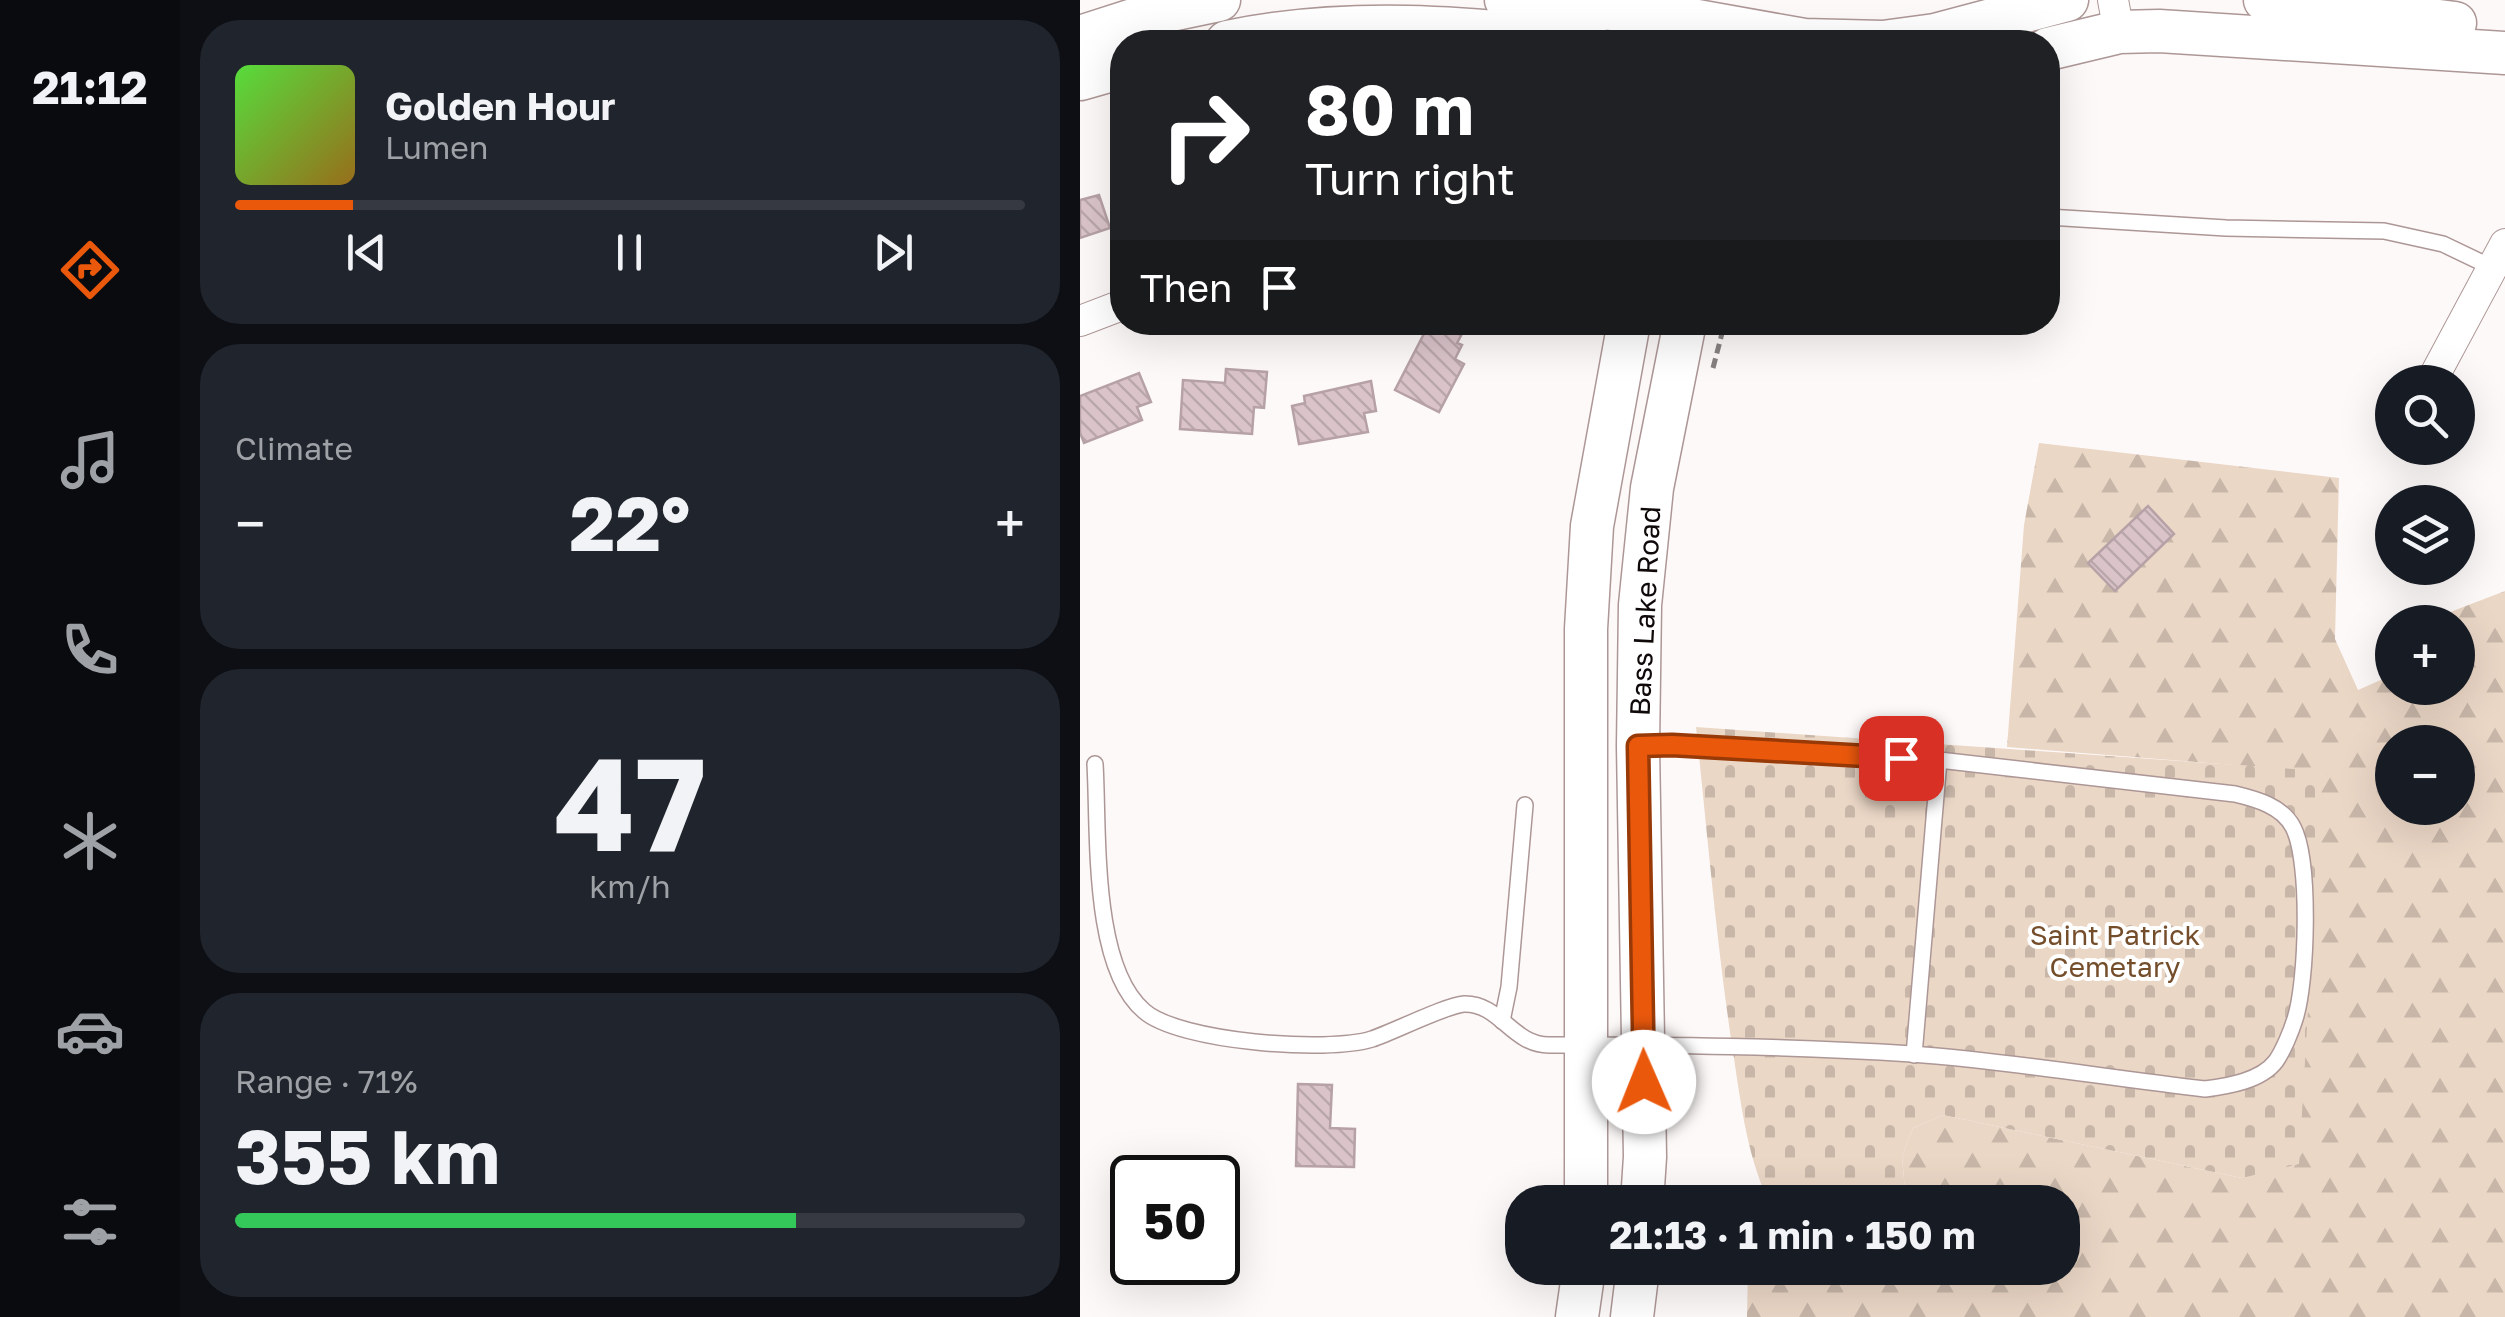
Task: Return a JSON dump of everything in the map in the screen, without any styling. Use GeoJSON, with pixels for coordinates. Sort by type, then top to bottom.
{"type":"FeatureCollection","features":[{"type":"Feature","properties":{"kind":"main road"},"geometry":{"type":"LineString","coordinates":[[1080,37],[1152,14],[1220,0]]}},
{"type":"Feature","properties":{"kind":"main road"},"geometry":{"type":"LineString","coordinates":[[1506,0],[1748,24]]}},
{"type":"Feature","properties":{"kind":"main road"},"geometry":{"type":"LineString","coordinates":[[1957,30],[2067,0]]}},
{"type":"Feature","properties":{"kind":"main road"},"geometry":{"type":"LineString","coordinates":[[2265,0],[2505,29]]}},
{"type":"Feature","properties":{"kind":"main road"},"geometry":{"type":"LineString","coordinates":[[2060,42],[2116,16],[2159,31],[2505,53]]}},
{"type":"Feature","properties":{"kind":"main road"},"geometry":{"type":"LineString","coordinates":[[1292,30],[1350,26],[1453,30]]}},
{"type":"Feature","properties":{"kind":"main road"},"geometry":{"type":"LineString","coordinates":[[1080,79],[1110,70]]}},
{"type":"Feature","properties":{"kind":"main road","name":"Bass Lake Road"},"geometry":{"type":"LineString","coordinates":[[1586,1185],[1585,770],[1590,544],[1626,335]]}},
{"type":"Feature","properties":{"kind":"main road","name":"Bass Lake Road"},"geometry":{"type":"LineString","coordinates":[[1642,1185],[1640,604],[1652,488],[1682,335]]}},
{"type":"Feature","properties":{"kind":"main road"},"geometry":{"type":"LineString","coordinates":[[1577,1317],[1582,1285]]}},
{"type":"Feature","properties":{"kind":"main road"},"geometry":{"type":"LineString","coordinates":[[1632,1317],[1636,1285]]}},
{"type":"Feature","properties":{"kind":"street"},"geometry":{"type":"LineString","coordinates":[[2439,365],[2499,256]]}},
{"type":"Feature","properties":{"kind":"street"},"geometry":{"type":"LineString","coordinates":[[1080,321],[1110,310]]}},
{"type":"Feature","properties":{"kind":"lane"},"geometry":{"type":"LineString","coordinates":[[2060,219],[2226,228],[2384,231],[2499,256]]}},
{"type":"Feature","properties":{"kind":"lane"},"geometry":{"type":"LineString","coordinates":[[1095,764],[1105,930],[1123,988],[1144,1012],[1192,1034],[1340,1044],[1368,1040],[1460,1004],[1485,1006],[1520,1038],[1532,1043],[1914,1054],[2206,1089],[2238,1085],[2274,1064],[2296,1018],[2305,873],[2293,826],[2266,802],[2235,794],[1939,760],[1638,746]]}},
{"type":"Feature","properties":{"kind":"lane"},"geometry":{"type":"LineString","coordinates":[[1914,1054],[1939,760]]}},
{"type":"Feature","properties":{"kind":"lane"},"geometry":{"type":"LineString","coordinates":[[1502,1021],[1509,987],[1525,805]]}},
{"type":"Feature","properties":{"kind":"green space"},"geometry":{"type":"Polygon","coordinates":[[[2039,443],[2339,478],[2335,639],[2358,690],[2375,682],[2375,705],[2475,705],[2475,605],[2468,605],[2505,591],[2505,1317],[1747,1317],[1748,1285],[2080,1285],[2080,1185],[1905,1185],[1902,1156],[1913,1128],[1943,1115],[2242,1178],[2322,772],[2007,747],[2024,525],[2039,443]]]}},
{"type":"Feature","properties":{"kind":"green space","name":"Saint Patrick Cemetary"},"geometry":{"type":"Polygon","coordinates":[[[1696,727],[2322,771],[2299,1164],[2242,1178],[1943,1115],[1913,1128],[1902,1156],[1905,1185],[1762,1185],[1737,1081],[1696,727]]]}},
{"type":"Feature","properties":{"kind":"building"},"geometry":{"type":"Polygon","coordinates":[[[1099,195],[1110,228],[1080,238],[1080,200],[1099,195]]]}},
{"type":"Feature","properties":{"kind":"building"},"geometry":{"type":"Polygon","coordinates":[[[1423,335],[1461,335],[1457,343],[1462,345],[1455,359],[1464,364],[1439,412],[1395,390],[1423,335]]]}},
{"type":"Feature","properties":{"kind":"building"},"geometry":{"type":"Polygon","coordinates":[[[1226,369],[1267,372],[1264,408],[1254,407],[1252,434],[1180,429],[1183,380],[1225,383],[1226,369]]]}},
{"type":"Feature","properties":{"kind":"building"},"geometry":{"type":"Polygon","coordinates":[[[1139,373],[1151,402],[1137,407],[1142,420],[1084,443],[1080,433],[1080,396],[1139,373]]]}},
{"type":"Feature","properties":{"kind":"building"},"geometry":{"type":"Polygon","coordinates":[[[1371,381],[1376,411],[1364,413],[1368,432],[1299,444],[1292,406],[1305,403],[1304,396],[1371,381]]]}},
{"type":"Feature","properties":{"kind":"building"},"geometry":{"type":"Polygon","coordinates":[[[2148,506],[2174,534],[2115,591],[2088,563],[2148,506]]]}},
{"type":"Feature","properties":{"kind":"building"},"geometry":{"type":"Polygon","coordinates":[[[1298,1084],[1332,1085],[1330,1128],[1355,1129],[1354,1167],[1296,1166],[1298,1084]]]}},
{"type":"Feature","properties":{"kind":"route"},"geometry":{"type":"LineString","coordinates":[[1644,1082],[1638,746],[1901,758]]}}]}
